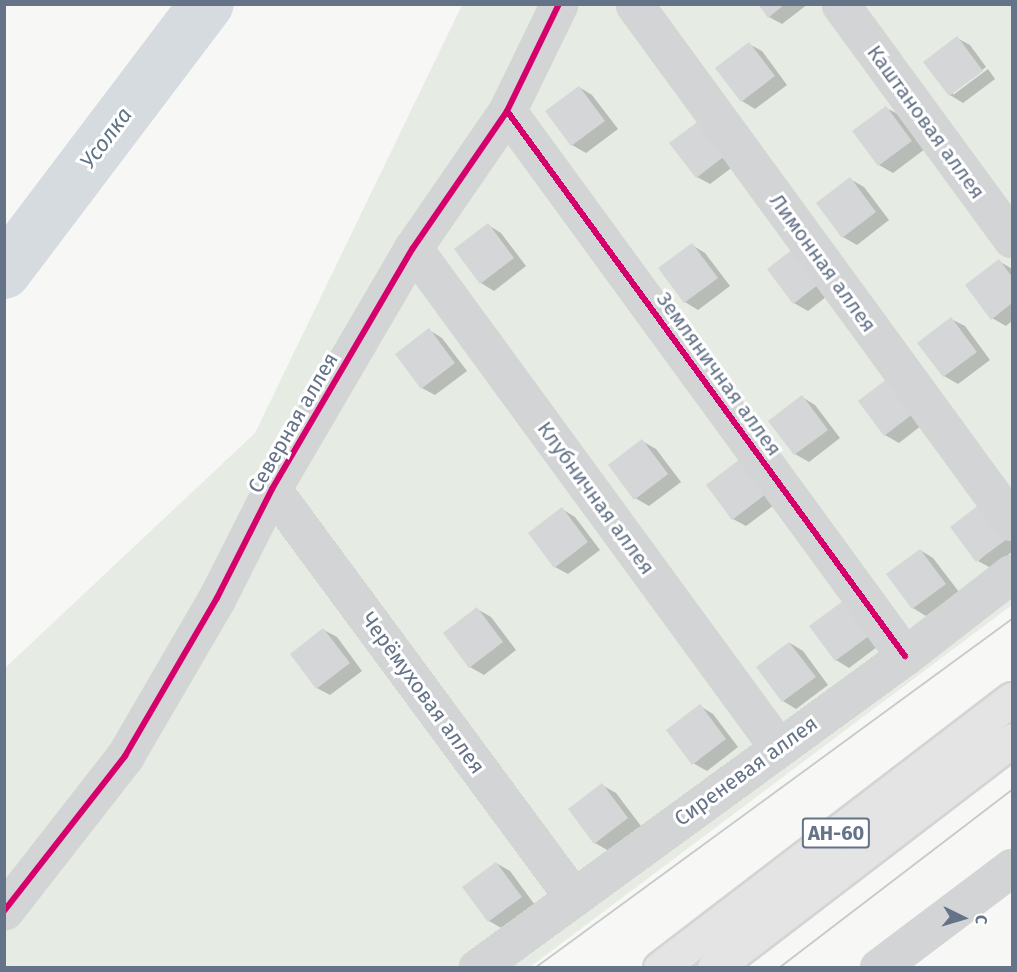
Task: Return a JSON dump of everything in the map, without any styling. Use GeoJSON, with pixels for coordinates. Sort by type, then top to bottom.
{"type":"FeatureCollection","features":[{"type":"Feature","properties":{"kind":"main road","name":"АН-60"},"geometry":{"type":"LineString","coordinates":[[660,968],[1012,699]]}},
{"type":"Feature","properties":{"kind":"main road","name":"АН-60"},"geometry":{"type":"LineString","coordinates":[[714,968],[1012,740]]}},
{"type":"Feature","properties":{"kind":"street","name":"Северная аллея"},"geometry":{"type":"LineString","coordinates":[[4,911],[125,756],[218,598],[272,489],[414,248],[507,111],[559,4]]}},
{"type":"Feature","properties":{"kind":"street","name":"Лимонная аллея"},"geometry":{"type":"LineString","coordinates":[[634,4],[1012,522]]}},
{"type":"Feature","properties":{"kind":"street","name":"Каштановая аллея"},"geometry":{"type":"LineString","coordinates":[[840,4],[1012,239]]}},
{"type":"Feature","properties":{"kind":"street","name":"Земляничная аллея"},"geometry":{"type":"LineString","coordinates":[[507,111],[905,656]]}},
{"type":"Feature","properties":{"kind":"street","name":"Клубничная аллея"},"geometry":{"type":"LineString","coordinates":[[414,248],[778,747]]}},
{"type":"Feature","properties":{"kind":"street","name":"Черёмуховая аллея"},"geometry":{"type":"LineString","coordinates":[[272,489],[574,898]]}},
{"type":"Feature","properties":{"kind":"street","name":"Сиреневая аллея"},"geometry":{"type":"LineString","coordinates":[[477,968],[905,656],[1012,573]]}},
{"type":"Feature","properties":{"kind":"street"},"geometry":{"type":"LineString","coordinates":[[878,968],[1012,867]]}},
{"type":"Feature","properties":{"kind":"shaded area"},"geometry":{"type":"Polygon","coordinates":[[[462,5],[1012,5],[1012,605],[530,967],[5,968],[5,668],[255,433],[462,5]]]}},
{"type":"Feature","properties":{"kind":"building"},"geometry":{"type":"Polygon","coordinates":[[[758,4],[785,4],[768,18],[758,4]]]}},
{"type":"Feature","properties":{"kind":"building"},"geometry":{"type":"Polygon","coordinates":[[[957,36],[983,71],[949,96],[923,62],[957,36]]]}},
{"type":"Feature","properties":{"kind":"building"},"geometry":{"type":"Polygon","coordinates":[[[749,42],[775,76],[741,102],[715,68],[749,42]]]}},
{"type":"Feature","properties":{"kind":"building"},"geometry":{"type":"Polygon","coordinates":[[[579,86],[605,121],[571,146],[545,111],[579,86]]]}},
{"type":"Feature","properties":{"kind":"building"},"geometry":{"type":"Polygon","coordinates":[[[886,106],[912,141],[878,166],[852,131],[886,106]]]}},
{"type":"Feature","properties":{"kind":"building"},"geometry":{"type":"Polygon","coordinates":[[[704,117],[730,152],[696,178],[669,143],[704,117]]]}},
{"type":"Feature","properties":{"kind":"building"},"geometry":{"type":"Polygon","coordinates":[[[850,177],[876,212],[842,238],[816,203],[850,177]]]}},
{"type":"Feature","properties":{"kind":"building"},"geometry":{"type":"Polygon","coordinates":[[[488,223],[514,258],[480,284],[454,249],[488,223]]]}},
{"type":"Feature","properties":{"kind":"building"},"geometry":{"type":"Polygon","coordinates":[[[692,243],[718,278],[684,303],[658,268],[692,243]]]}},
{"type":"Feature","properties":{"kind":"building"},"geometry":{"type":"Polygon","coordinates":[[[801,243],[827,278],[793,304],[767,269],[801,243]]]}},
{"type":"Feature","properties":{"kind":"building"},"geometry":{"type":"Polygon","coordinates":[[[999,259],[1012,277],[1012,303],[991,320],[965,285],[999,259]]]}},
{"type":"Feature","properties":{"kind":"building"},"geometry":{"type":"Polygon","coordinates":[[[951,317],[977,352],[943,377],[917,343],[951,317]]]}},
{"type":"Feature","properties":{"kind":"building"},"geometry":{"type":"Polygon","coordinates":[[[429,328],[455,363],[421,389],[395,354],[429,328]]]}},
{"type":"Feature","properties":{"kind":"building"},"geometry":{"type":"Polygon","coordinates":[[[892,375],[918,410],[884,436],[858,401],[892,375]]]}},
{"type":"Feature","properties":{"kind":"building"},"geometry":{"type":"Polygon","coordinates":[[[802,395],[828,430],[794,455],[768,421],[802,395]]]}},
{"type":"Feature","properties":{"kind":"building"},"geometry":{"type":"Polygon","coordinates":[[[642,439],[668,474],[634,500],[608,465],[642,439]]]}},
{"type":"Feature","properties":{"kind":"building"},"geometry":{"type":"Polygon","coordinates":[[[740,459],[766,494],[732,520],[706,485],[740,459]]]}},
{"type":"Feature","properties":{"kind":"building"},"geometry":{"type":"Polygon","coordinates":[[[984,501],[1011,536],[976,562],[950,527],[984,501]]]}},
{"type":"Feature","properties":{"kind":"building"},"geometry":{"type":"Polygon","coordinates":[[[562,507],[588,542],[554,568],[528,533],[562,507]]]}},
{"type":"Feature","properties":{"kind":"building"},"geometry":{"type":"Polygon","coordinates":[[[920,549],[946,584],[912,609],[886,574],[920,549]]]}},
{"type":"Feature","properties":{"kind":"building"},"geometry":{"type":"Polygon","coordinates":[[[843,601],[869,636],[835,661],[809,626],[843,601]]]}},
{"type":"Feature","properties":{"kind":"building"},"geometry":{"type":"Polygon","coordinates":[[[477,607],[503,642],[469,668],[443,633],[477,607]]]}},
{"type":"Feature","properties":{"kind":"building"},"geometry":{"type":"Polygon","coordinates":[[[323,628],[350,663],[316,689],[290,654],[323,628]]]}},
{"type":"Feature","properties":{"kind":"building"},"geometry":{"type":"Polygon","coordinates":[[[789,642],[816,677],[782,702],[756,667],[789,642]]]}},
{"type":"Feature","properties":{"kind":"building"},"geometry":{"type":"Polygon","coordinates":[[[700,704],[726,739],[692,765],[666,730],[700,704]]]}},
{"type":"Feature","properties":{"kind":"building"},"geometry":{"type":"Polygon","coordinates":[[[602,783],[628,818],[594,844],[568,809],[602,783]]]}},
{"type":"Feature","properties":{"kind":"building"},"geometry":{"type":"Polygon","coordinates":[[[496,862],[522,897],[488,922],[462,887],[496,862]]]}},
{"type":"Feature","properties":{"kind":"waterway","name":"Усолка"},"geometry":{"type":"LineString","coordinates":[[4,272],[207,4]]}},
{"type":"Feature","properties":{"kind":"tram line"},"geometry":{"type":"LineString","coordinates":[[535,968],[1012,619]]}},
{"type":"Feature","properties":{"kind":"tram line"},"geometry":{"type":"LineString","coordinates":[[779,968],[1012,790]]}},
{"type":"Feature","properties":{"kind":"cycle path"},"geometry":{"type":"LineString","coordinates":[[4,911],[125,756],[217,598],[272,489],[413,248],[507,111],[559,4]]}},
{"type":"Feature","properties":{"kind":"cycle path"},"geometry":{"type":"LineString","coordinates":[[507,111],[905,656]]}}]}
